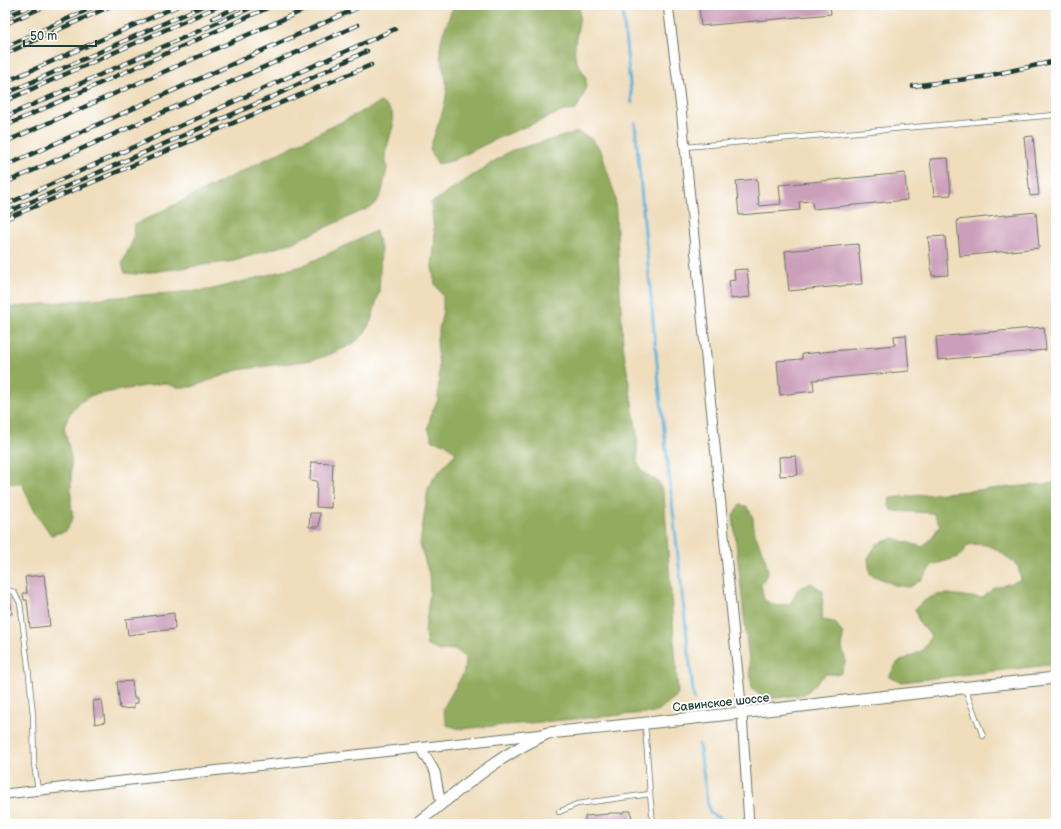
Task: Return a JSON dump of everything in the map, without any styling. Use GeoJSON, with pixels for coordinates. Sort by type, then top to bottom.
{"type":"FeatureCollection","features":[{"type":"Feature","properties":{"kind":"street"},"geometry":{"type":"LineString","coordinates":[[668,5],[681,108],[742,714],[749,824]]}},
{"type":"Feature","properties":{"kind":"street","name":"Савинское шоссе"},"geometry":{"type":"LineString","coordinates":[[416,824],[499,760],[527,742],[548,733],[742,714],[964,687],[1056,678]]}},
{"type":"Feature","properties":{"kind":"street"},"geometry":{"type":"LineString","coordinates":[[5,794],[548,733]]}},
{"type":"Feature","properties":{"kind":"street"},"geometry":{"type":"LineString","coordinates":[[421,748],[435,772],[441,804]]}},
{"type":"Feature","properties":{"kind":"lane"},"geometry":{"type":"LineString","coordinates":[[684,147],[1056,115]]}},
{"type":"Feature","properties":{"kind":"lane"},"geometry":{"type":"LineString","coordinates":[[5,589],[14,592],[20,603],[29,673],[34,764],[38,790]]}},
{"type":"Feature","properties":{"kind":"lane"},"geometry":{"type":"LineString","coordinates":[[964,687],[983,736]]}},
{"type":"Feature","properties":{"kind":"lane"},"geometry":{"type":"LineString","coordinates":[[644,724],[653,824]]}},
{"type":"Feature","properties":{"kind":"lane"},"geometry":{"type":"LineString","coordinates":[[559,812],[576,804],[650,794]]}},
{"type":"Feature","properties":{"kind":"green space"},"geometry":{"type":"Polygon","coordinates":[[[456,5],[579,5],[580,12],[575,44],[575,57],[584,74],[586,85],[583,95],[575,110],[563,111],[496,139],[452,161],[438,164],[430,150],[443,111],[447,91],[440,47],[442,36],[451,12],[456,5]]]}},
{"type":"Feature","properties":{"kind":"green space"},"geometry":{"type":"Polygon","coordinates":[[[381,102],[392,112],[393,126],[385,154],[387,169],[381,195],[373,206],[291,243],[234,261],[136,274],[125,273],[122,263],[133,240],[134,225],[381,102]]]}},
{"type":"Feature","properties":{"kind":"green space"},"geometry":{"type":"Polygon","coordinates":[[[578,132],[593,140],[601,151],[615,196],[623,345],[637,435],[637,463],[645,474],[658,481],[664,494],[678,695],[656,712],[460,729],[447,725],[443,709],[464,672],[465,658],[455,649],[440,651],[427,646],[425,632],[430,588],[429,574],[420,544],[428,489],[435,476],[456,453],[446,444],[433,441],[428,428],[431,414],[438,400],[439,368],[437,339],[443,311],[443,296],[435,284],[432,267],[435,239],[431,203],[510,151],[578,132]]]}},
{"type":"Feature","properties":{"kind":"green space"},"geometry":{"type":"Polygon","coordinates":[[[376,231],[381,249],[379,292],[371,321],[364,334],[353,344],[326,356],[312,360],[237,370],[192,387],[177,387],[163,383],[92,395],[79,403],[70,413],[64,427],[71,457],[71,503],[73,518],[66,531],[51,535],[34,510],[22,484],[5,483],[5,308],[91,299],[209,290],[302,266],[376,231]]]}},
{"type":"Feature","properties":{"kind":"green space"},"geometry":{"type":"Polygon","coordinates":[[[1056,483],[1056,664],[901,682],[889,677],[897,663],[923,650],[931,636],[919,622],[915,609],[923,602],[931,597],[947,594],[983,598],[994,588],[1021,580],[1018,566],[1006,556],[990,546],[976,544],[968,545],[959,557],[932,565],[922,579],[910,587],[895,585],[870,574],[868,558],[877,544],[894,538],[922,547],[932,538],[940,525],[933,513],[892,511],[889,506],[890,498],[1056,483]]]}},
{"type":"Feature","properties":{"kind":"green space"},"geometry":{"type":"Polygon","coordinates":[[[740,505],[747,506],[753,518],[754,532],[765,558],[768,572],[761,585],[764,600],[777,606],[791,603],[797,590],[811,583],[823,591],[822,620],[835,622],[843,634],[842,648],[846,661],[840,674],[826,674],[805,694],[777,698],[763,698],[752,689],[733,515],[740,505]]]}},
{"type":"Feature","properties":{"kind":"building"},"geometry":{"type":"Polygon","coordinates":[[[699,5],[830,5],[831,14],[701,26],[699,5]]]}},
{"type":"Feature","properties":{"kind":"building"},"geometry":{"type":"Polygon","coordinates":[[[1033,136],[1039,195],[1030,196],[1024,137],[1033,136]]]}},
{"type":"Feature","properties":{"kind":"building"},"geometry":{"type":"Polygon","coordinates":[[[948,158],[951,195],[934,196],[930,159],[948,158]]]}},
{"type":"Feature","properties":{"kind":"building"},"geometry":{"type":"Polygon","coordinates":[[[1056,160],[1056,171],[1055,171],[1054,161],[1056,160]]]}},
{"type":"Feature","properties":{"kind":"building"},"geometry":{"type":"Polygon","coordinates":[[[905,173],[907,200],[813,209],[812,201],[799,202],[800,210],[739,215],[736,181],[757,179],[759,206],[781,204],[779,185],[905,173]]]}},
{"type":"Feature","properties":{"kind":"building"},"geometry":{"type":"Polygon","coordinates":[[[1036,212],[1039,248],[960,256],[957,220],[1036,212]]]}},
{"type":"Feature","properties":{"kind":"building"},"geometry":{"type":"Polygon","coordinates":[[[945,236],[948,275],[932,276],[928,237],[945,236]]]}},
{"type":"Feature","properties":{"kind":"building"},"geometry":{"type":"Polygon","coordinates":[[[858,244],[862,284],[789,291],[785,251],[858,244]]]}},
{"type":"Feature","properties":{"kind":"building"},"geometry":{"type":"Polygon","coordinates":[[[747,269],[750,297],[731,299],[729,281],[735,280],[734,270],[747,269]]]}},
{"type":"Feature","properties":{"kind":"building"},"geometry":{"type":"Polygon","coordinates":[[[1044,327],[1046,350],[938,360],[936,337],[1044,327]]]}},
{"type":"Feature","properties":{"kind":"building"},"geometry":{"type":"Polygon","coordinates":[[[906,335],[909,371],[813,380],[814,391],[780,395],[777,361],[802,359],[802,354],[895,345],[894,336],[906,335]]]}},
{"type":"Feature","properties":{"kind":"building"},"geometry":{"type":"Polygon","coordinates":[[[796,456],[798,475],[780,476],[779,457],[796,456]]]}},
{"type":"Feature","properties":{"kind":"building"},"geometry":{"type":"Polygon","coordinates":[[[311,462],[333,463],[331,508],[316,507],[317,481],[310,480],[311,462]]]}},
{"type":"Feature","properties":{"kind":"building"},"geometry":{"type":"Polygon","coordinates":[[[310,513],[320,513],[319,527],[309,527],[310,513]]]}},
{"type":"Feature","properties":{"kind":"building"},"geometry":{"type":"Polygon","coordinates":[[[44,575],[50,626],[30,628],[27,600],[24,600],[23,593],[27,593],[25,577],[44,575]]]}},
{"type":"Feature","properties":{"kind":"building"},"geometry":{"type":"Polygon","coordinates":[[[10,598],[12,614],[5,615],[5,599],[10,598]]]}},
{"type":"Feature","properties":{"kind":"building"},"geometry":{"type":"Polygon","coordinates":[[[174,613],[175,629],[128,635],[126,619],[174,613]]]}},
{"type":"Feature","properties":{"kind":"building"},"geometry":{"type":"Polygon","coordinates":[[[132,681],[134,698],[138,698],[138,703],[134,703],[134,708],[120,709],[117,682],[132,681]]]}},
{"type":"Feature","properties":{"kind":"building"},"geometry":{"type":"Polygon","coordinates":[[[102,700],[105,722],[95,724],[93,701],[102,700]]]}},
{"type":"Feature","properties":{"kind":"building"},"geometry":{"type":"Polygon","coordinates":[[[624,811],[631,811],[632,824],[585,824],[585,816],[623,813],[624,811]]]}},
{"type":"Feature","properties":{"kind":"waterway"},"geometry":{"type":"LineString","coordinates":[[622,5],[632,103]]}},
{"type":"Feature","properties":{"kind":"waterway"},"geometry":{"type":"LineString","coordinates":[[635,123],[659,385],[694,700]]}},
{"type":"Feature","properties":{"kind":"waterway"},"geometry":{"type":"LineString","coordinates":[[699,744],[710,813],[729,824]]}},
{"type":"Feature","properties":{"kind":"railway"},"geometry":{"type":"LineString","coordinates":[[5,11],[17,5]]}},
{"type":"Feature","properties":{"kind":"railway"},"geometry":{"type":"LineString","coordinates":[[5,17],[33,5]]}},
{"type":"Feature","properties":{"kind":"railway"},"geometry":{"type":"LineString","coordinates":[[5,24],[48,5]]}},
{"type":"Feature","properties":{"kind":"railway"},"geometry":{"type":"LineString","coordinates":[[5,47],[98,5]]}},
{"type":"Feature","properties":{"kind":"railway"},"geometry":{"type":"LineString","coordinates":[[5,54],[113,5]]}},
{"type":"Feature","properties":{"kind":"railway"},"geometry":{"type":"LineString","coordinates":[[5,82],[180,5]]}},
{"type":"Feature","properties":{"kind":"railway"},"geometry":{"type":"LineString","coordinates":[[5,94],[205,5]]}},
{"type":"Feature","properties":{"kind":"railway"},"geometry":{"type":"LineString","coordinates":[[5,101],[221,5]]}},
{"type":"Feature","properties":{"kind":"railway"},"geometry":{"type":"LineString","coordinates":[[213,18],[242,5]]}},
{"type":"Feature","properties":{"kind":"railway"},"geometry":{"type":"LineString","coordinates":[[5,117],[257,5]]}},
{"type":"Feature","properties":{"kind":"railway"},"geometry":{"type":"LineString","coordinates":[[5,126],[274,5]]}},
{"type":"Feature","properties":{"kind":"railway"},"geometry":{"type":"LineString","coordinates":[[5,142],[315,5]]}},
{"type":"Feature","properties":{"kind":"railway"},"geometry":{"type":"LineString","coordinates":[[5,166],[364,5]]}},
{"type":"Feature","properties":{"kind":"railway"},"geometry":{"type":"LineString","coordinates":[[5,183],[358,25]]}},
{"type":"Feature","properties":{"kind":"railway"},"geometry":{"type":"LineString","coordinates":[[5,205],[395,29]]}},
{"type":"Feature","properties":{"kind":"railway"},"geometry":{"type":"LineString","coordinates":[[5,213],[272,97],[367,51]]}},
{"type":"Feature","properties":{"kind":"railway"},"geometry":{"type":"LineString","coordinates":[[913,86],[982,77],[1056,61]]}},
{"type":"Feature","properties":{"kind":"railway"},"geometry":{"type":"LineString","coordinates":[[5,219],[371,65]]}}]}
